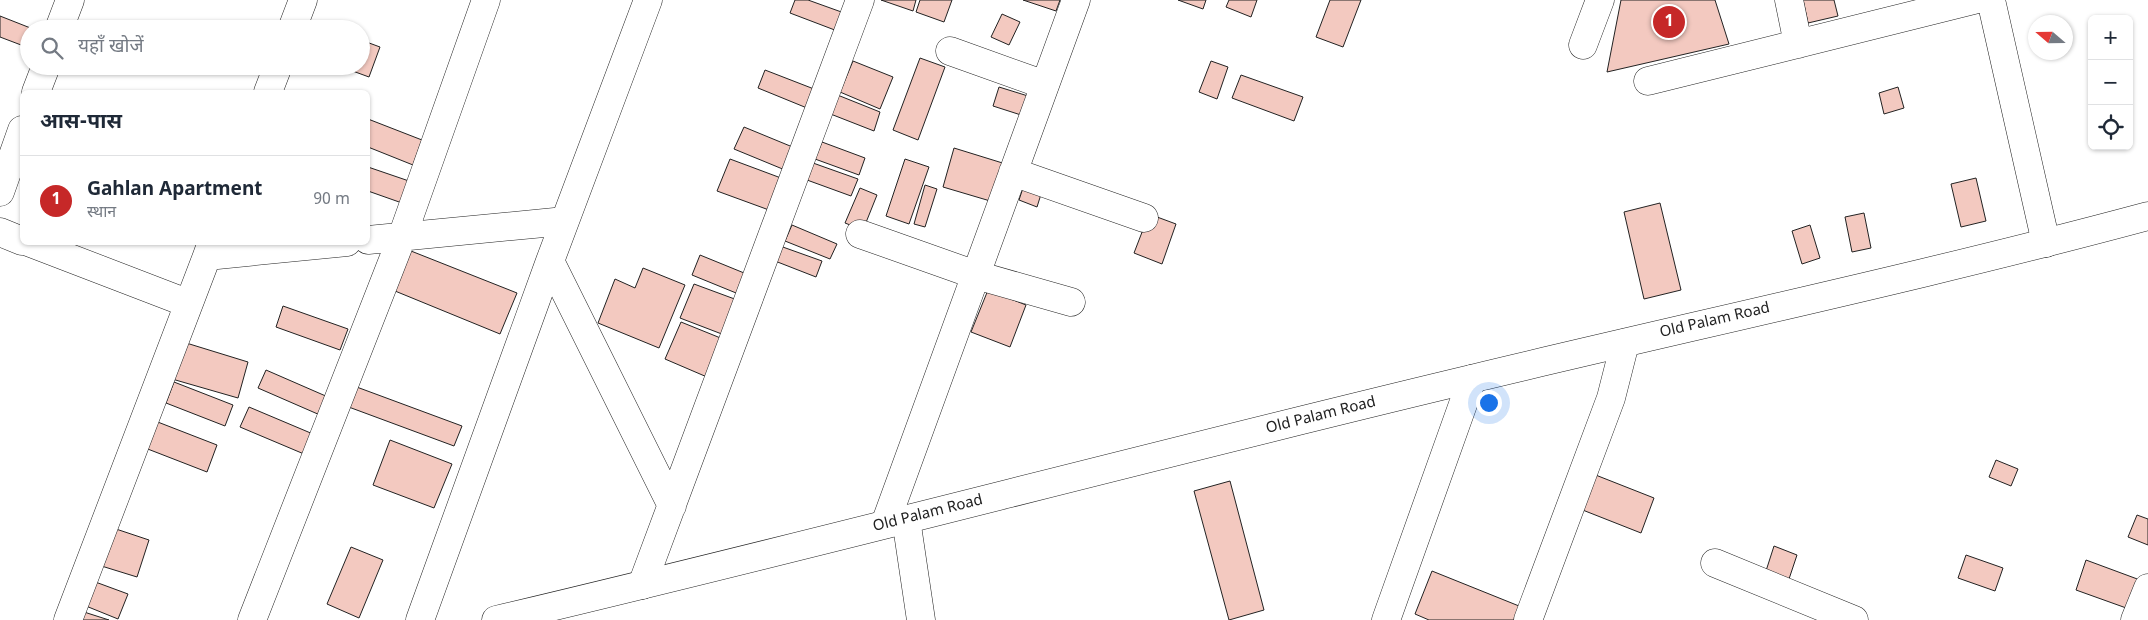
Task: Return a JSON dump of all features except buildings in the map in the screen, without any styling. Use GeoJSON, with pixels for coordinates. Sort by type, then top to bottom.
{"type":"FeatureCollection","features":[{"type":"Feature","properties":{"kind":"street"},"geometry":{"type":"LineString","coordinates":[[62,20],[70,0]]}},
{"type":"Feature","properties":{"kind":"street"},"geometry":{"type":"LineString","coordinates":[[295,20],[303,0]]}},
{"type":"Feature","properties":{"kind":"street"},"geometry":{"type":"LineString","coordinates":[[252,620],[402,237],[486,0]]}},
{"type":"Feature","properties":{"kind":"street"},"geometry":{"type":"LineString","coordinates":[[420,620],[550,261],[648,0]]}},
{"type":"Feature","properties":{"kind":"street"},"geometry":{"type":"LineString","coordinates":[[642,586],[860,0]]}},
{"type":"Feature","properties":{"kind":"street"},"geometry":{"type":"LineString","coordinates":[[921,620],[895,522],[976,275],[1076,0]]}},
{"type":"Feature","properties":{"kind":"street"},"geometry":{"type":"LineString","coordinates":[[1583,45],[1600,0]]}},
{"type":"Feature","properties":{"kind":"street"},"geometry":{"type":"LineString","coordinates":[[1789,0],[1798,44]]}},
{"type":"Feature","properties":{"kind":"street"},"geometry":{"type":"LineString","coordinates":[[1648,81],[1974,0]]}},
{"type":"Feature","properties":{"kind":"street"},"geometry":{"type":"LineString","coordinates":[[1991,0],[2046,244]]}},
{"type":"Feature","properties":{"kind":"street"},"geometry":{"type":"LineString","coordinates":[[950,51],[1044,85]]}},
{"type":"Feature","properties":{"kind":"street"},"geometry":{"type":"LineString","coordinates":[[37,90],[43,75]]}},
{"type":"Feature","properties":{"kind":"street"},"geometry":{"type":"LineString","coordinates":[[269,90],[275,75]]}},
{"type":"Feature","properties":{"kind":"street"},"geometry":{"type":"LineString","coordinates":[[0,192],[20,136]]}},
{"type":"Feature","properties":{"kind":"street"},"geometry":{"type":"LineString","coordinates":[[1013,172],[1144,218]]}},
{"type":"Feature","properties":{"kind":"street","name":"Old Palam Road"},"geometry":{"type":"LineString","coordinates":[[496,620],[642,586],[1472,379],[2046,244],[2148,216]]}},
{"type":"Feature","properties":{"kind":"street"},"geometry":{"type":"LineString","coordinates":[[370,240],[565,221]]}},
{"type":"Feature","properties":{"kind":"street"},"geometry":{"type":"LineString","coordinates":[[0,232],[20,239]]}},
{"type":"Feature","properties":{"kind":"street"},"geometry":{"type":"LineString","coordinates":[[860,234],[976,275],[1071,302]]}},
{"type":"Feature","properties":{"kind":"street"},"geometry":{"type":"LineString","coordinates":[[36,245],[187,303]]}},
{"type":"Feature","properties":{"kind":"street"},"geometry":{"type":"LineString","coordinates":[[68,620],[209,249],[288,245]]}},
{"type":"Feature","properties":{"kind":"street"},"geometry":{"type":"LineString","coordinates":[[550,261],[672,506]]}},
{"type":"Feature","properties":{"kind":"street"},"geometry":{"type":"LineString","coordinates":[[1528,620],[1611,398],[1625,343]]}},
{"type":"Feature","properties":{"kind":"street"},"geometry":{"type":"LineString","coordinates":[[1386,620],[1472,379]]}},
{"type":"Feature","properties":{"kind":"street"},"geometry":{"type":"LineString","coordinates":[[1714,563],[1854,620]]}},
{"type":"Feature","properties":{"kind":"street"},"geometry":{"type":"LineString","coordinates":[[2135,620],[2148,588]]}},
{"type":"Feature","properties":{"kind":"place","name":"Gahlan Apartment"},"geometry":{"type":"Point","coordinates":[1669,22]}}]}
